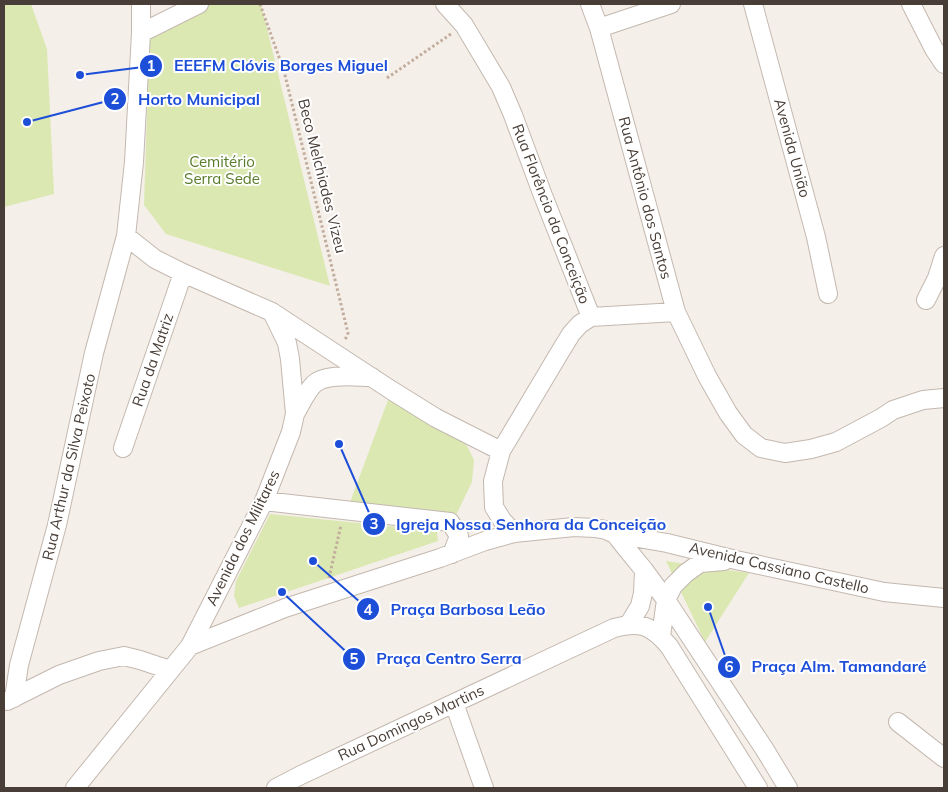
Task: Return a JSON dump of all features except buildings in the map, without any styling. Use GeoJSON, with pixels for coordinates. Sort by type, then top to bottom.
{"type":"FeatureCollection","features":[{"type":"Feature","properties":{"kind":"street","name":"Rua Arthur da Silva Peixoto"},"geometry":{"type":"LineString","coordinates":[[9,700],[57,525],[94,353],[126,236],[134,162],[141,4]]}},
{"type":"Feature","properties":{"kind":"street","name":"Rua Florêncio da Conceição"},"geometry":{"type":"LineString","coordinates":[[445,4],[464,25],[502,86],[542,193],[592,317],[580,324],[571,334],[501,451],[493,481],[494,507],[502,520],[514,533]]}},
{"type":"Feature","properties":{"kind":"street","name":"Rua Antônio dos Santos"},"geometry":{"type":"LineString","coordinates":[[590,4],[676,312],[707,376],[728,413],[744,435],[761,448],[785,453],[811,449],[836,442],[893,410],[923,400],[944,398]]}},
{"type":"Feature","properties":{"kind":"street"},"geometry":{"type":"LineString","coordinates":[[598,28],[671,4]]}},
{"type":"Feature","properties":{"kind":"street","name":"Avenida União"},"geometry":{"type":"LineString","coordinates":[[753,4],[816,237],[828,294]]}},
{"type":"Feature","properties":{"kind":"street"},"geometry":{"type":"LineString","coordinates":[[911,4],[939,46],[944,64]]}},
{"type":"Feature","properties":{"kind":"street"},"geometry":{"type":"LineString","coordinates":[[141,33],[191,6]]}},
{"type":"Feature","properties":{"kind":"street"},"geometry":{"type":"LineString","coordinates":[[126,236],[155,259],[272,312],[436,418],[501,451]]}},
{"type":"Feature","properties":{"kind":"street"},"geometry":{"type":"LineString","coordinates":[[926,300],[937,278],[944,256]]}},
{"type":"Feature","properties":{"kind":"street","name":"Rua da Matriz"},"geometry":{"type":"LineString","coordinates":[[123,448],[183,273]]}},
{"type":"Feature","properties":{"kind":"street","name":"Avenida dos Militares"},"geometry":{"type":"LineString","coordinates":[[75,788],[190,646],[264,501],[291,432],[295,414],[287,343],[272,312]]}},
{"type":"Feature","properties":{"kind":"street"},"geometry":{"type":"LineString","coordinates":[[592,317],[676,312]]}},
{"type":"Feature","properties":{"kind":"street"},"geometry":{"type":"LineString","coordinates":[[295,414],[306,394],[321,379],[331,377],[372,377]]}},
{"type":"Feature","properties":{"kind":"street"},"geometry":{"type":"LineString","coordinates":[[264,501],[450,522],[459,536],[452,554]]}},
{"type":"Feature","properties":{"kind":"street","name":"Avenida Cassiano Castello"},"geometry":{"type":"LineString","coordinates":[[190,646],[285,608],[452,554],[485,541],[514,533],[574,527],[606,530],[615,534],[667,543],[884,592],[944,598]]}},
{"type":"Feature","properties":{"kind":"street"},"geometry":{"type":"LineString","coordinates":[[615,534],[666,600],[788,788]]}},
{"type":"Feature","properties":{"kind":"street"},"geometry":{"type":"LineString","coordinates":[[661,636],[666,600],[673,586],[700,563],[736,560]]}},
{"type":"Feature","properties":{"kind":"street"},"geometry":{"type":"LineString","coordinates":[[644,570],[643,593],[640,606],[629,624],[642,625],[650,629],[661,636],[669,646],[758,788]]}},
{"type":"Feature","properties":{"kind":"street","name":"Rua Domingos Martins"},"geometry":{"type":"LineString","coordinates":[[276,788],[454,702],[614,628],[629,624]]}},
{"type":"Feature","properties":{"kind":"street"},"geometry":{"type":"LineString","coordinates":[[9,700],[59,675],[99,661],[124,656],[170,670]]}},
{"type":"Feature","properties":{"kind":"street"},"geometry":{"type":"LineString","coordinates":[[454,702],[484,788]]}},
{"type":"Feature","properties":{"kind":"street"},"geometry":{"type":"LineString","coordinates":[[898,722],[944,758]]}},
{"type":"Feature","properties":{"kind":"street"},"geometry":{"type":"LineString","coordinates":[[742,764],[765,750]]}},
{"type":"Feature","properties":{"kind":"path","name":"Beco Melchiades Vizeu"},"geometry":{"type":"LineString","coordinates":[[260,4],[284,71],[348,333],[338,355]]}},
{"type":"Feature","properties":{"kind":"path"},"geometry":{"type":"LineString","coordinates":[[387,78],[464,25]]}},
{"type":"Feature","properties":{"kind":"path"},"geometry":{"type":"LineString","coordinates":[[324,595],[344,510]]}},
{"type":"Feature","properties":{"kind":"green space"},"geometry":{"type":"Polygon","coordinates":[[[4,4],[31,4],[47,49],[54,194],[4,207],[4,4]]]}},
{"type":"Feature","properties":{"kind":"green space","name":"Cemitério Serra Sede"},"geometry":{"type":"Polygon","coordinates":[[[183,4],[261,4],[330,286],[166,234],[144,205],[150,20],[183,4]]]}},
{"type":"Feature","properties":{"kind":"green space"},"geometry":{"type":"Polygon","coordinates":[[[388,400],[465,442],[474,460],[472,482],[456,515],[349,505],[388,400]]]}},
{"type":"Feature","properties":{"kind":"green space"},"geometry":{"type":"Polygon","coordinates":[[[270,514],[437,531],[438,541],[239,608],[234,596],[236,581],[270,514]]]}},
{"type":"Feature","properties":{"kind":"green space"},"geometry":{"type":"Polygon","coordinates":[[[666,561],[749,573],[705,642],[666,561]]]}},
{"type":"Feature","properties":{"kind":"place","name":"EEEFM Clóvis Borges Miguel"},"geometry":{"type":"Point","coordinates":[80,75]}},
{"type":"Feature","properties":{"kind":"place","name":"Horto Municipal"},"geometry":{"type":"Point","coordinates":[27,122]}},
{"type":"Feature","properties":{"kind":"place","name":"Igreja Nossa Senhora da Conceição"},"geometry":{"type":"Point","coordinates":[339,444]}},
{"type":"Feature","properties":{"kind":"place","name":"Praça Barbosa Leão"},"geometry":{"type":"Point","coordinates":[313,561]}},
{"type":"Feature","properties":{"kind":"place","name":"Praça Centro Serra"},"geometry":{"type":"Point","coordinates":[282,592]}},
{"type":"Feature","properties":{"kind":"place","name":"Praça Alm. Tamandaré"},"geometry":{"type":"Point","coordinates":[708,607]}}]}
